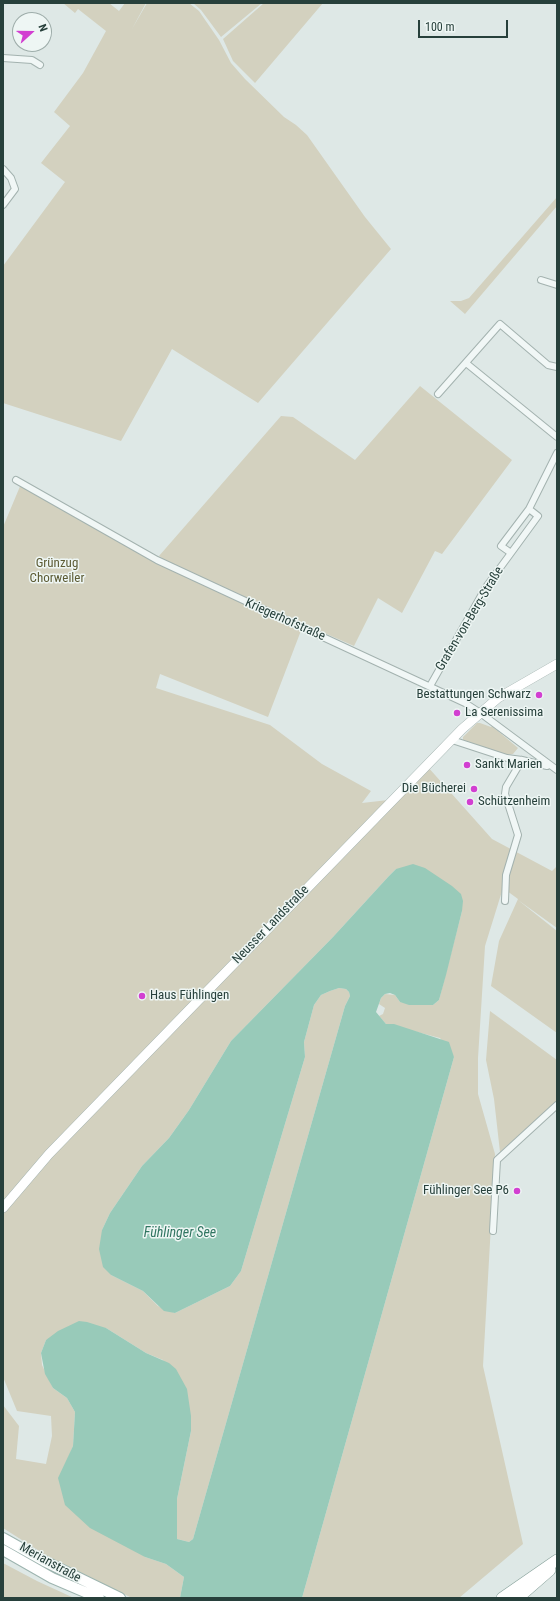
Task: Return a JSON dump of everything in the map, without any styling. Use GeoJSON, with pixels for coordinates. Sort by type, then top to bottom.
{"type":"FeatureCollection","features":[{"type":"Feature","properties":{"kind":"highway"},"geometry":{"type":"LineString","coordinates":[[502,1598],[556,1564]]}},
{"type":"Feature","properties":{"kind":"highway"},"geometry":{"type":"LineString","coordinates":[[513,1598],[556,1564]]}},
{"type":"Feature","properties":{"kind":"highway"},"geometry":{"type":"LineString","coordinates":[[518,1598],[556,1564]]}},
{"type":"Feature","properties":{"kind":"main road","name":"Neusser Landstraße"},"geometry":{"type":"LineString","coordinates":[[3,1208],[49,1154],[480,712],[515,686],[557,664]]}},
{"type":"Feature","properties":{"kind":"main road","name":"Merianstraße"},"geometry":{"type":"LineString","coordinates":[[3,1538],[44,1561],[120,1598]]}},
{"type":"Feature","properties":{"kind":"main road","name":"Merianstraße"},"geometry":{"type":"LineString","coordinates":[[3,1550],[52,1578],[99,1598]]}},
{"type":"Feature","properties":{"kind":"street"},"geometry":{"type":"LineString","coordinates":[[3,58],[32,60],[40,65]]}},
{"type":"Feature","properties":{"kind":"street"},"geometry":{"type":"LineString","coordinates":[[3,169],[11,178],[15,189],[3,205]]}},
{"type":"Feature","properties":{"kind":"street"},"geometry":{"type":"LineString","coordinates":[[541,280],[557,284]]}},
{"type":"Feature","properties":{"kind":"street"},"geometry":{"type":"LineString","coordinates":[[438,394],[500,324],[548,365],[557,367]]}},
{"type":"Feature","properties":{"kind":"street"},"geometry":{"type":"LineString","coordinates":[[466,363],[557,437]]}},
{"type":"Feature","properties":{"kind":"street","name":"Grafen-von-Berg-Straße"},"geometry":{"type":"LineString","coordinates":[[511,553],[501,546],[529,509],[557,453]]}},
{"type":"Feature","properties":{"kind":"street","name":"Kriegerhofstraße"},"geometry":{"type":"LineString","coordinates":[[16,480],[157,560],[430,686],[480,712],[550,767]]}},
{"type":"Feature","properties":{"kind":"street","name":"Grafen-von-Berg-Straße"},"geometry":{"type":"LineString","coordinates":[[430,686],[486,587],[538,516],[529,509]]}},
{"type":"Feature","properties":{"kind":"street","name":"Kriegerhofstraße"},"geometry":{"type":"LineString","coordinates":[[452,740],[507,758],[522,760],[557,770]]}},
{"type":"Feature","properties":{"kind":"street"},"geometry":{"type":"LineString","coordinates":[[505,901],[506,875],[518,835],[505,794],[506,787],[522,760]]}},
{"type":"Feature","properties":{"kind":"street"},"geometry":{"type":"LineString","coordinates":[[493,1231],[497,1160],[557,1106]]}},
{"type":"Feature","properties":{"kind":"green space"},"geometry":{"type":"Polygon","coordinates":[[[63,3],[109,3],[119,11],[125,3],[146,3],[132,29],[147,3],[189,3],[199,11],[219,40],[231,63],[245,79],[284,117],[307,135],[365,217],[391,249],[258,403],[172,349],[121,441],[3,403],[3,266],[65,182],[41,163],[70,126],[54,112],[83,73],[106,31],[78,9],[75,13],[63,3]]]}},
{"type":"Feature","properties":{"kind":"green space"},"geometry":{"type":"Polygon","coordinates":[[[193,3],[262,3],[221,37],[201,10],[193,3]]]}},
{"type":"Feature","properties":{"kind":"green space"},"geometry":{"type":"Polygon","coordinates":[[[264,3],[323,3],[255,83],[233,61],[223,39],[264,3]]]}},
{"type":"Feature","properties":{"kind":"green space"},"geometry":{"type":"Polygon","coordinates":[[[557,197],[557,206],[465,314],[450,301],[461,301],[469,298],[557,197]]]}},
{"type":"Feature","properties":{"kind":"green space"},"geometry":{"type":"Polygon","coordinates":[[[420,386],[512,460],[442,554],[435,551],[402,613],[378,598],[354,646],[231,592],[166,561],[159,556],[281,416],[293,417],[355,460],[420,386]]]}},
{"type":"Feature","properties":{"kind":"green space","name":"Grünzug Chorweiler"},"geometry":{"type":"Polygon","coordinates":[[[21,484],[121,542],[302,628],[268,717],[160,674],[156,688],[270,725],[322,764],[371,791],[362,803],[397,799],[427,766],[492,839],[552,871],[557,866],[557,928],[518,900],[557,931],[557,1033],[491,986],[499,941],[518,899],[503,888],[485,946],[478,1058],[478,1094],[495,1154],[483,1366],[523,1544],[459,1598],[302,1598],[454,1057],[440,1038],[386,1024],[379,1016],[383,1014],[385,1008],[379,1004],[381,998],[385,994],[395,995],[400,1002],[433,1005],[439,1000],[462,911],[396,869],[333,937],[231,1041],[189,1110],[169,1138],[142,1166],[110,1213],[102,1230],[111,1275],[143,1291],[158,1306],[175,1313],[230,1286],[241,1271],[305,1057],[304,1042],[314,1005],[321,995],[330,991],[339,988],[346,989],[349,992],[350,996],[345,1006],[193,1539],[189,1542],[177,1539],[176,1524],[177,1499],[191,1431],[163,1360],[146,1353],[106,1328],[46,1340],[41,1353],[42,1365],[53,1388],[67,1398],[75,1412],[73,1446],[67,1461],[145,1557],[166,1564],[184,1577],[180,1598],[132,1598],[47,1556],[3,1528],[3,1405],[19,1426],[16,1459],[46,1464],[52,1436],[51,1416],[17,1411],[3,1377],[3,527],[21,484]]]}},
{"type":"Feature","properties":{"kind":"green space"},"geometry":{"type":"Polygon","coordinates":[[[477,723],[492,726],[518,748],[513,754],[505,755],[463,741],[463,737],[477,723]]]}},
{"type":"Feature","properties":{"kind":"green space"},"geometry":{"type":"Polygon","coordinates":[[[490,1011],[557,1060],[557,1101],[500,1152],[494,1099],[486,1060],[490,1011]]]}},
{"type":"Feature","properties":{"kind":"green space"},"geometry":{"type":"Polygon","coordinates":[[[3,1563],[37,1581],[74,1598],[3,1598],[3,1563]]]}},
{"type":"Feature","properties":{"kind":"water","name":"Fühlinger See"},"geometry":{"type":"Polygon","coordinates":[[[413,864],[425,868],[452,886],[461,894],[463,901],[462,911],[446,975],[439,1000],[433,1005],[409,1005],[400,1002],[395,995],[390,993],[385,994],[381,998],[376,1012],[386,1024],[394,1024],[449,1042],[454,1057],[302,1598],[180,1598],[184,1577],[166,1564],[145,1557],[90,1528],[65,1505],[58,1478],[73,1446],[75,1412],[67,1398],[53,1388],[45,1374],[41,1353],[46,1340],[58,1331],[79,1321],[106,1328],[146,1353],[169,1363],[176,1369],[187,1389],[191,1416],[191,1431],[177,1499],[177,1539],[189,1542],[193,1539],[345,1006],[350,996],[349,992],[346,989],[339,988],[330,991],[321,995],[314,1005],[304,1042],[305,1057],[241,1271],[230,1286],[175,1313],[164,1311],[143,1291],[111,1275],[103,1267],[99,1249],[102,1230],[110,1213],[142,1166],[169,1138],[189,1110],[231,1041],[333,937],[396,869],[413,864]]]}},
{"type":"Feature","properties":{"kind":"place","name":"Bestattungen Schwarz"},"geometry":{"type":"Point","coordinates":[539,695]}},
{"type":"Feature","properties":{"kind":"place","name":"La Serenissima"},"geometry":{"type":"Point","coordinates":[457,713]}},
{"type":"Feature","properties":{"kind":"place","name":"Sankt Marien"},"geometry":{"type":"Point","coordinates":[467,765]}},
{"type":"Feature","properties":{"kind":"place","name":"Die Bücherei"},"geometry":{"type":"Point","coordinates":[474,789]}},
{"type":"Feature","properties":{"kind":"place","name":"Schützenheim"},"geometry":{"type":"Point","coordinates":[470,802]}},
{"type":"Feature","properties":{"kind":"place","name":"Haus Fühlingen"},"geometry":{"type":"Point","coordinates":[142,996]}},
{"type":"Feature","properties":{"kind":"place","name":"Fühlinger See P6"},"geometry":{"type":"Point","coordinates":[517,1191]}}]}
